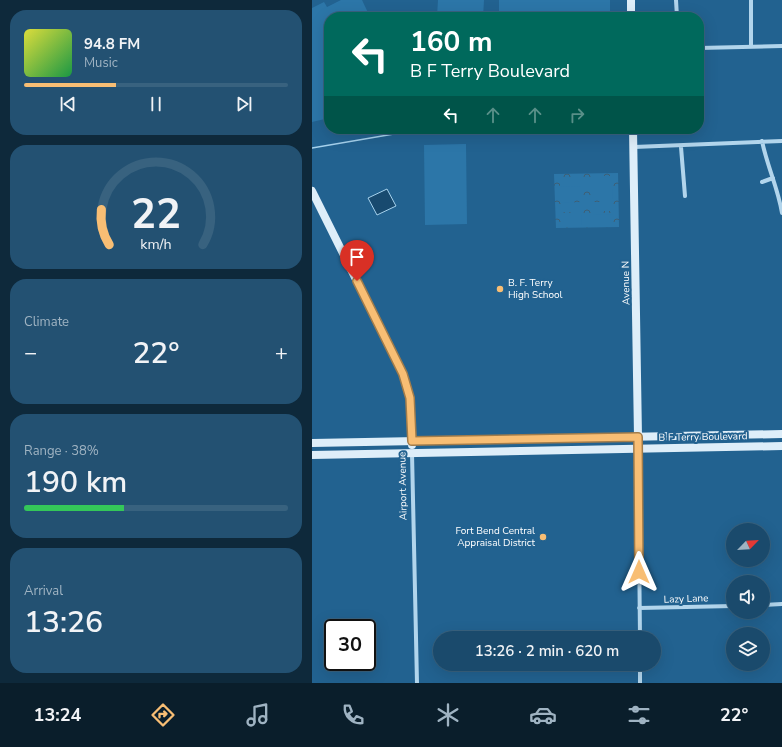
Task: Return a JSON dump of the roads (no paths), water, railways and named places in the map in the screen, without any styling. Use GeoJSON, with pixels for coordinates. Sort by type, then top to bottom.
{"type":"FeatureCollection","features":[{"type":"Feature","properties":{"kind":"main road"},"geometry":{"type":"LineString","coordinates":[[631,0],[631,12]]}},
{"type":"Feature","properties":{"kind":"main road","name":"Avenue N"},"geometry":{"type":"LineString","coordinates":[[633,134],[638,437]]}},
{"type":"Feature","properties":{"kind":"main road","name":"Airport Avenue"},"geometry":{"type":"LineString","coordinates":[[312,190],[403,374],[410,398],[412,453]]}},
{"type":"Feature","properties":{"kind":"main road","name":"B F Terry Boulevard"},"geometry":{"type":"LineString","coordinates":[[312,444],[782,434]]}},
{"type":"Feature","properties":{"kind":"main road","name":"B F Terry Boulevard"},"geometry":{"type":"LineString","coordinates":[[312,455],[782,446]]}},
{"type":"Feature","properties":{"kind":"street"},"geometry":{"type":"LineString","coordinates":[[676,0],[677,12]]}},
{"type":"Feature","properties":{"kind":"street"},"geometry":{"type":"LineString","coordinates":[[751,0],[751,47]]}},
{"type":"Feature","properties":{"kind":"street"},"geometry":{"type":"LineString","coordinates":[[704,48],[782,46]]}},
{"type":"Feature","properties":{"kind":"street"},"geometry":{"type":"LineString","coordinates":[[762,141],[766,164],[778,191],[782,213]]}},
{"type":"Feature","properties":{"kind":"street"},"geometry":{"type":"LineString","coordinates":[[633,147],[782,141]]}},
{"type":"Feature","properties":{"kind":"street"},"geometry":{"type":"LineString","coordinates":[[681,146],[685,196]]}},
{"type":"Feature","properties":{"kind":"street"},"geometry":{"type":"LineString","coordinates":[[762,182],[772,178]]}},
{"type":"Feature","properties":{"kind":"street"},"geometry":{"type":"LineString","coordinates":[[638,437],[640,631]]}},
{"type":"Feature","properties":{"kind":"street","name":"Airport Avenue"},"geometry":{"type":"LineString","coordinates":[[412,453],[416,683]]}},
{"type":"Feature","properties":{"kind":"street"},"geometry":{"type":"LineString","coordinates":[[770,605],[782,604]]}},
{"type":"Feature","properties":{"kind":"street","name":"Lazy Lane"},"geometry":{"type":"LineString","coordinates":[[639,608],[726,606]]}},
{"type":"Feature","properties":{"kind":"street"},"geometry":{"type":"LineString","coordinates":[[640,671],[640,683]]}},
{"type":"Feature","properties":{"kind":"waterway"},"geometry":{"type":"LineString","coordinates":[[312,148],[394,134]]}},
{"type":"Feature","properties":{"kind":"place","name":"B. F. Terry High School"},"geometry":{"type":"Point","coordinates":[500,289]}},
{"type":"Feature","properties":{"kind":"place","name":"Fort Bend Central Appraisal District"},"geometry":{"type":"Point","coordinates":[543,537]}}]}
